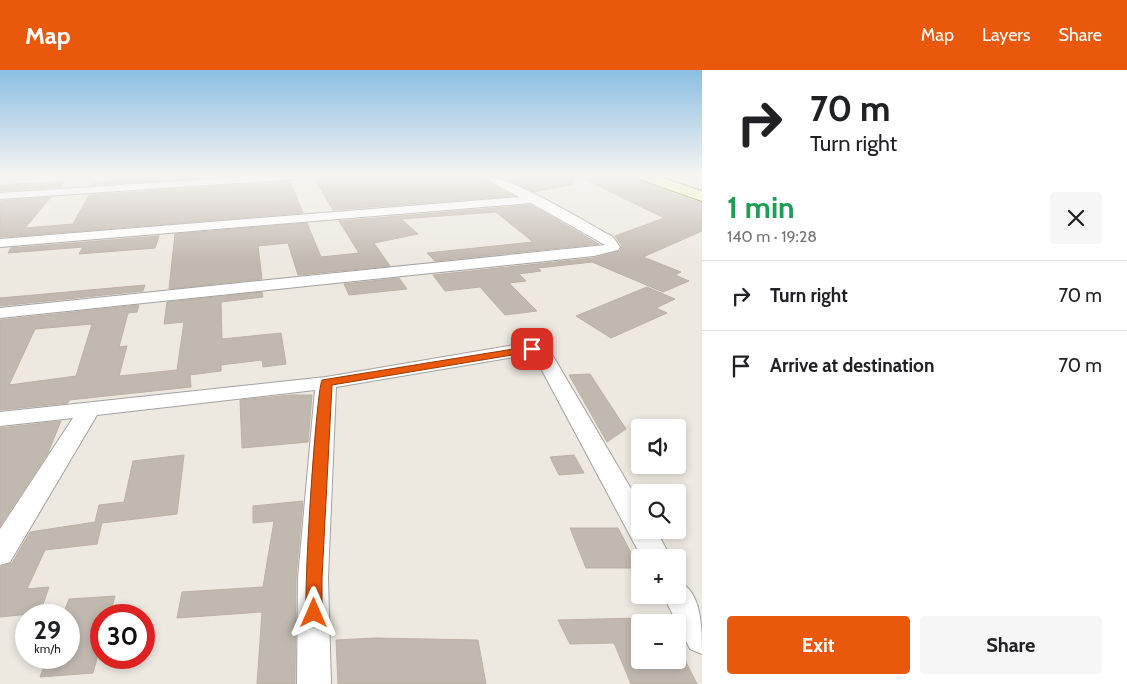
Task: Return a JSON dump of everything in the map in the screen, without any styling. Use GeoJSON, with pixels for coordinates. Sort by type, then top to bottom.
{"type":"FeatureCollection","features":[{"type":"Feature","properties":{"kind":"street"},"geometry":{"type":"LineString","coordinates":[[0,243],[465,205]]}},
{"type":"Feature","properties":{"kind":"street"},"geometry":{"type":"LineString","coordinates":[[0,313],[585,253],[613,247],[608,240],[543,205]]}},
{"type":"Feature","properties":{"kind":"street"},"geometry":{"type":"LineString","coordinates":[[0,419],[326,382],[520,350],[538,350],[546,360],[631,511]]}},
{"type":"Feature","properties":{"kind":"street"},"geometry":{"type":"LineString","coordinates":[[314,684],[313,578],[326,382]]}},
{"type":"Feature","properties":{"kind":"street"},"geometry":{"type":"LineString","coordinates":[[0,552],[89,410]]}},
{"type":"Feature","properties":{"kind":"street"},"geometry":{"type":"LineString","coordinates":[[683,604],[702,638]]}},
{"type":"Feature","properties":{"kind":"building"},"geometry":{"type":"Polygon","coordinates":[[[0,205],[45,205],[25,228],[73,224],[84,205],[300,205],[303,213],[19,236],[23,230],[18,236],[0,237],[0,205]]]}},
{"type":"Feature","properties":{"kind":"building"},"geometry":{"type":"Polygon","coordinates":[[[330,205],[402,205],[333,210],[330,205]]]}},
{"type":"Feature","properties":{"kind":"building"},"geometry":{"type":"Polygon","coordinates":[[[531,205],[599,244],[435,261],[427,253],[533,242],[496,212],[401,219],[418,234],[374,243],[390,266],[298,275],[288,243],[258,246],[262,279],[169,289],[175,234],[307,223],[321,257],[359,253],[339,221],[531,205]]]}},
{"type":"Feature","properties":{"kind":"building"},"geometry":{"type":"Polygon","coordinates":[[[637,205],[702,205],[702,231],[643,257],[681,272],[675,275],[689,281],[663,292],[592,262],[538,268],[541,271],[519,274],[526,281],[509,283],[537,311],[505,315],[480,287],[445,291],[433,275],[594,258],[620,251],[622,246],[615,236],[664,218],[637,205]]]}},
{"type":"Feature","properties":{"kind":"building"},"geometry":{"type":"Polygon","coordinates":[[[159,236],[155,248],[79,254],[83,247],[8,253],[11,248],[159,236]]]}},
{"type":"Feature","properties":{"kind":"building"},"geometry":{"type":"Polygon","coordinates":[[[399,278],[407,289],[349,295],[344,284],[399,278]]]}},
{"type":"Feature","properties":{"kind":"building"},"geometry":{"type":"Polygon","coordinates":[[[145,285],[143,291],[0,306],[0,298],[145,285]]]}},
{"type":"Feature","properties":{"kind":"building"},"geometry":{"type":"Polygon","coordinates":[[[647,287],[675,299],[656,308],[667,313],[611,338],[576,316],[647,287]]]}},
{"type":"Feature","properties":{"kind":"building"},"geometry":{"type":"Polygon","coordinates":[[[262,292],[263,297],[221,302],[222,339],[281,333],[286,364],[263,367],[262,360],[221,365],[221,371],[190,375],[191,387],[69,400],[68,403],[0,410],[0,320],[139,305],[137,312],[128,313],[119,347],[127,346],[119,376],[177,370],[184,322],[164,324],[167,302],[262,292]],[[92,324],[35,329],[9,385],[76,376],[92,324]]]}},
{"type":"Feature","properties":{"kind":"building"},"geometry":{"type":"Polygon","coordinates":[[[590,374],[626,429],[607,442],[569,375],[590,374]]]}},
{"type":"Feature","properties":{"kind":"building"},"geometry":{"type":"Polygon","coordinates":[[[312,395],[308,442],[242,448],[240,400],[312,395]]]}},
{"type":"Feature","properties":{"kind":"building"},"geometry":{"type":"Polygon","coordinates":[[[61,421],[48,453],[0,526],[0,428],[61,421]]]}},
{"type":"Feature","properties":{"kind":"building"},"geometry":{"type":"Polygon","coordinates":[[[184,455],[177,514],[102,523],[97,544],[45,550],[27,589],[49,587],[43,604],[15,604],[15,616],[0,617],[0,567],[12,563],[30,532],[95,522],[99,505],[124,502],[133,461],[184,455]]]}},
{"type":"Feature","properties":{"kind":"building"},"geometry":{"type":"Polygon","coordinates":[[[574,455],[584,473],[559,475],[550,457],[574,455]]]}},
{"type":"Feature","properties":{"kind":"building"},"geometry":{"type":"Polygon","coordinates":[[[303,501],[296,578],[295,684],[257,684],[262,612],[177,618],[182,592],[263,587],[274,521],[253,523],[253,506],[303,501]]]}},
{"type":"Feature","properties":{"kind":"building"},"geometry":{"type":"Polygon","coordinates":[[[570,528],[618,528],[631,553],[631,568],[586,568],[570,528]]]}},
{"type":"Feature","properties":{"kind":"building"},"geometry":{"type":"Polygon","coordinates":[[[115,596],[113,604],[90,604],[90,669],[94,669],[93,673],[40,677],[43,669],[80,669],[80,604],[67,604],[69,599],[115,596]]]}},
{"type":"Feature","properties":{"kind":"building"},"geometry":{"type":"Polygon","coordinates":[[[631,618],[631,669],[686,669],[686,662],[697,684],[631,684],[614,643],[570,644],[558,620],[631,618]]]}},
{"type":"Feature","properties":{"kind":"building"},"geometry":{"type":"Polygon","coordinates":[[[375,638],[478,640],[486,684],[338,684],[336,640],[375,638]]]}},
{"type":"Feature","properties":{"kind":"route"},"geometry":{"type":"LineString","coordinates":[[314,613],[313,578],[326,382],[532,349]]}}]}
